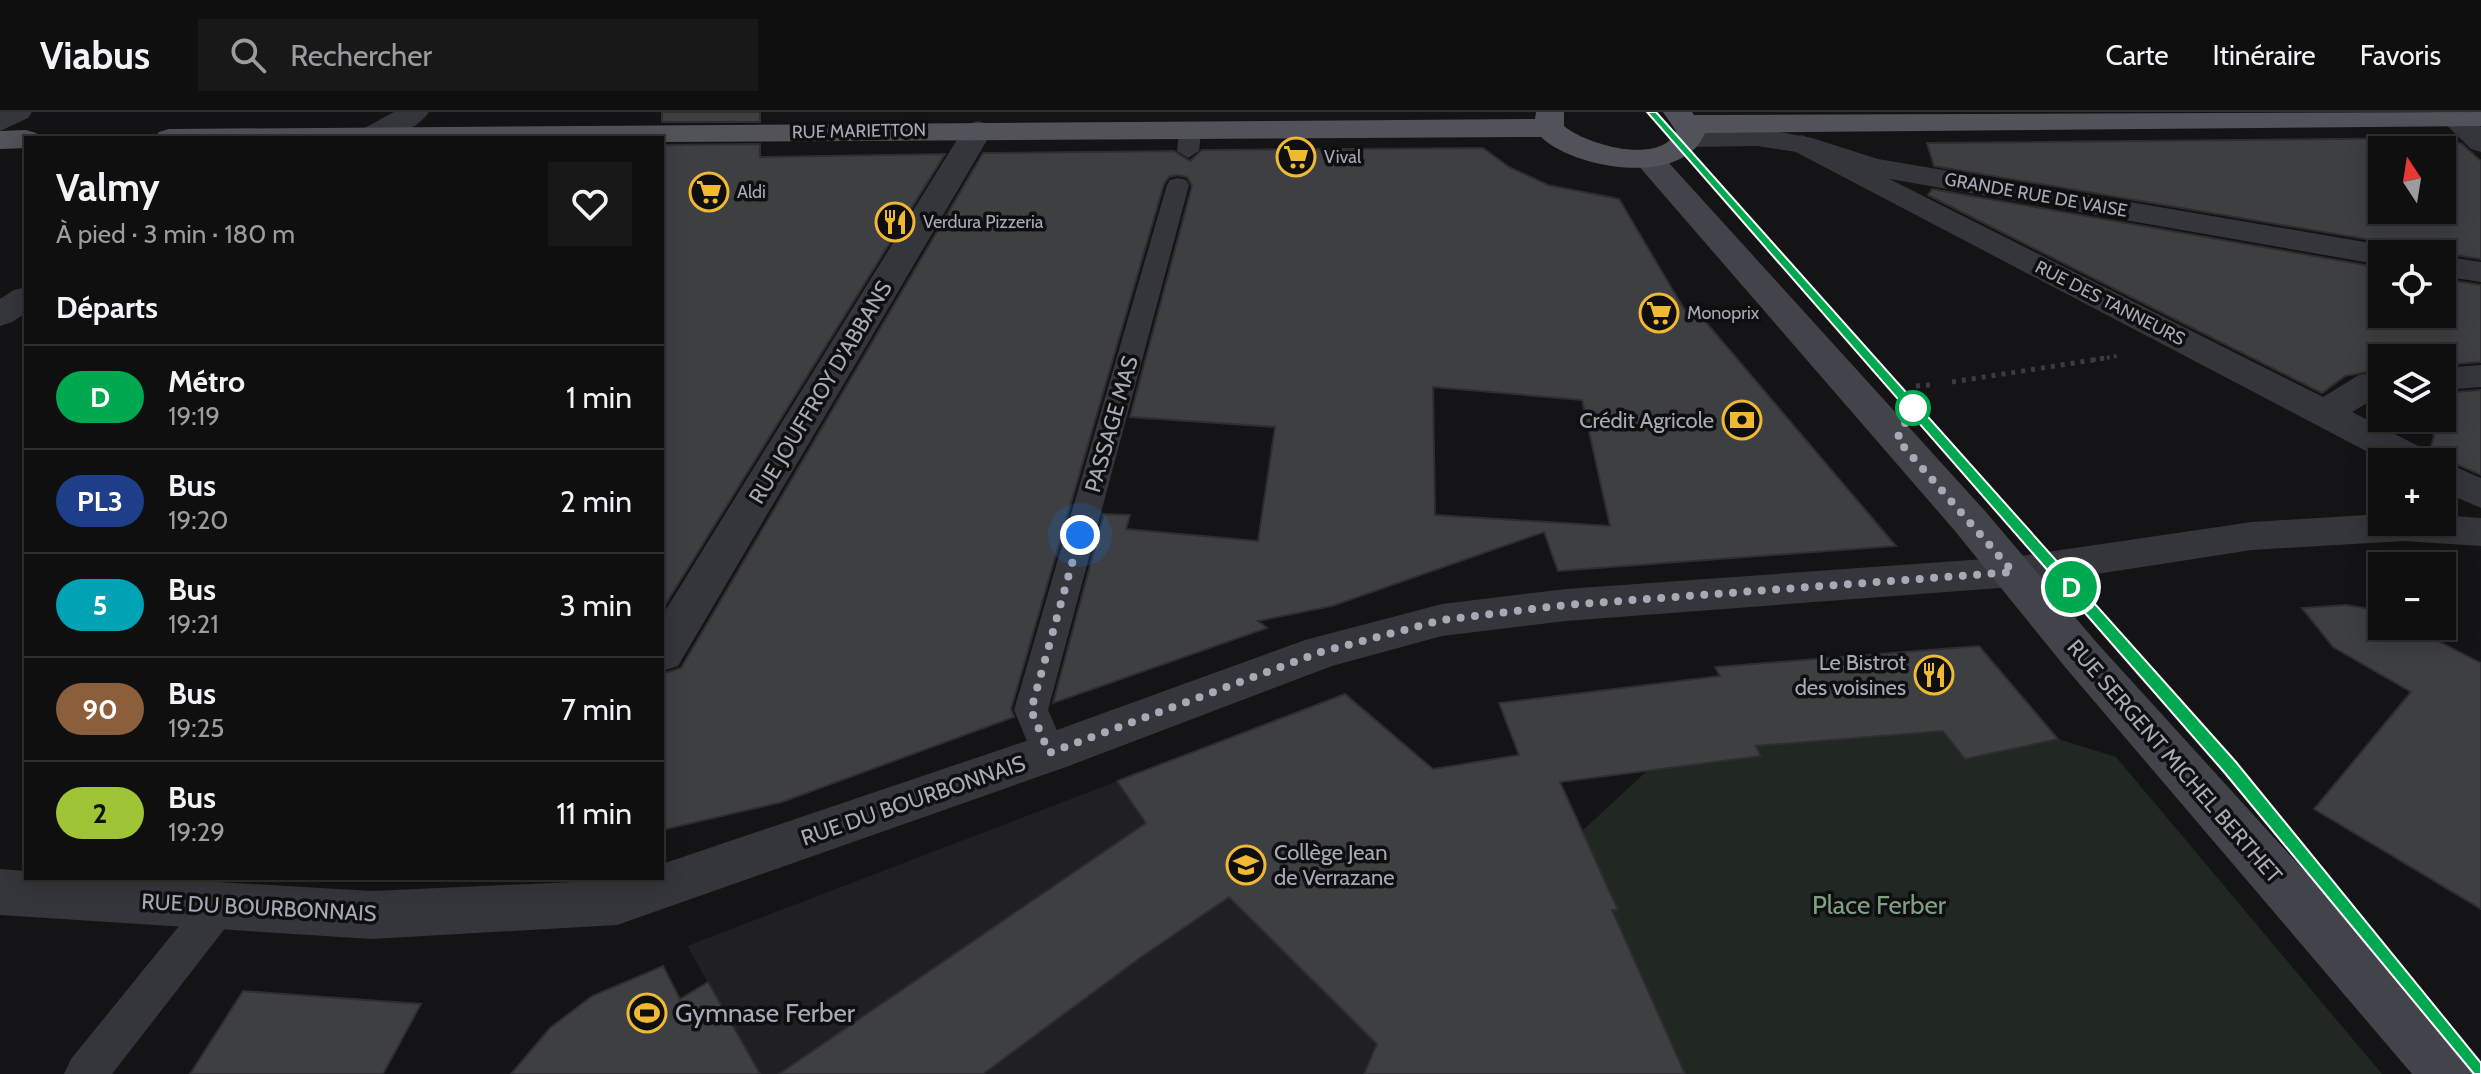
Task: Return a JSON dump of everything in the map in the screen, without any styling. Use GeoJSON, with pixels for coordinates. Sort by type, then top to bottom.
{"type":"FeatureCollection","features":[{"type":"Feature","properties":{"kind":"main road"},"geometry":{"type":"LineString","coordinates":[[1549,120],[1559,139],[1588,152],[1624,159],[1668,154],[1683,147],[1686,124],[2461,115]]}},
{"type":"Feature","properties":{"kind":"main road","name":"RUE MARIETTON"},"geometry":{"type":"LineString","coordinates":[[371,136],[978,130],[1189,141],[1549,120]]}},
{"type":"Feature","properties":{"kind":"main road"},"geometry":{"type":"LineString","coordinates":[[0,140],[24,139]]}},
{"type":"Feature","properties":{"kind":"main road","name":"RUE SERGENT MICHEL BERTHET"},"geometry":{"type":"LineString","coordinates":[[1648,158],[2450,1074]]}},
{"type":"Feature","properties":{"kind":"street"},"geometry":{"type":"LineString","coordinates":[[0,122],[18,112]]}},
{"type":"Feature","properties":{"kind":"street"},"geometry":{"type":"LineString","coordinates":[[371,136],[415,112]]}},
{"type":"Feature","properties":{"kind":"street"},"geometry":{"type":"LineString","coordinates":[[2461,115],[2481,143]]}},
{"type":"Feature","properties":{"kind":"street","name":"GRANDE RUE DE VAISE"},"geometry":{"type":"LineString","coordinates":[[1686,124],[1802,144],[1873,167],[2368,253]]}},
{"type":"Feature","properties":{"kind":"street","name":"RUE JOUFFROY D'ABBANS"},"geometry":{"type":"LineString","coordinates":[[664,651],[978,130]]}},
{"type":"Feature","properties":{"kind":"street","name":"RUE DES TANNEURS"},"geometry":{"type":"LineString","coordinates":[[1802,144],[2391,448]]}},
{"type":"Feature","properties":{"kind":"street"},"geometry":{"type":"LineString","coordinates":[[2456,268],[2481,272]]}},
{"type":"Feature","properties":{"kind":"street"},"geometry":{"type":"LineString","coordinates":[[0,315],[24,298]]}},
{"type":"Feature","properties":{"kind":"street"},"geometry":{"type":"LineString","coordinates":[[2456,378],[2481,376]]}},
{"type":"Feature","properties":{"kind":"street"},"geometry":{"type":"LineString","coordinates":[[2324,413],[2368,386]]}},
{"type":"Feature","properties":{"kind":"street"},"geometry":{"type":"LineString","coordinates":[[2456,482],[2481,495]]}},
{"type":"Feature","properties":{"kind":"street","name":"RUE DU BOURBONNAIS"},"geometry":{"type":"LineString","coordinates":[[0,892],[372,915],[519,893],[617,902],[1049,753],[1321,652],[1442,620],[1566,605],[2013,572],[2252,536],[2404,527],[2481,532]]}},
{"type":"Feature","properties":{"kind":"lane","name":"PASSAGE MAS"},"geometry":{"type":"LineString","coordinates":[[1049,753],[1031,710],[1178,185]]}},
{"type":"Feature","properties":{"kind":"lane"},"geometry":{"type":"LineString","coordinates":[[86,1074],[219,906]]}},
{"type":"Feature","properties":{"kind":"path"},"geometry":{"type":"LineString","coordinates":[[1952,382],[2109,360]]}},
{"type":"Feature","properties":{"kind":"path"},"geometry":{"type":"LineString","coordinates":[[1915,386],[1931,385]]}},
{"type":"Feature","properties":{"kind":"shaded area","name":"Collège Jean de Verrazane"},"geometry":{"type":"Polygon","coordinates":[[[1345,694],[1433,769],[1483,761],[1503,824],[1582,831],[1618,910],[1613,911],[1685,1074],[761,1074],[687,946],[1345,694]]]}},
{"type":"Feature","properties":{"kind":"green space","name":"Place Ferber"},"geometry":{"type":"Polygon","coordinates":[[[1923,705],[1965,759],[2058,739],[2116,757],[2382,1074],[1685,1074],[1612,910],[1618,909],[1582,831],[1648,770],[1761,756],[1756,746],[1923,705]]]}},
{"type":"Feature","properties":{"kind":"building"},"geometry":{"type":"Polygon","coordinates":[[[662,112],[760,112],[760,122],[662,122],[662,112]]]}},
{"type":"Feature","properties":{"kind":"building"},"geometry":{"type":"Polygon","coordinates":[[[2368,139],[2368,224],[2456,224],[2456,142],[2481,161],[2481,259],[2456,255],[2456,240],[2371,240],[1934,166],[1927,143],[2368,139]]]}},
{"type":"Feature","properties":{"kind":"building"},"geometry":{"type":"Polygon","coordinates":[[[760,144],[760,157],[945,154],[664,607],[664,145],[760,144]]]}},
{"type":"Feature","properties":{"kind":"building"},"geometry":{"type":"Polygon","coordinates":[[[1483,148],[1509,167],[1548,185],[1619,199],[1684,309],[1694,308],[1896,546],[1558,571],[1544,532],[1332,606],[1258,621],[1267,628],[1053,703],[1104,514],[1130,515],[1126,529],[1258,541],[1275,427],[1130,417],[1192,186],[1187,177],[1177,175],[1169,177],[1164,184],[1011,709],[1014,717],[782,802],[664,830],[664,673],[681,668],[983,153],[1174,151],[1190,161],[1202,150],[1483,148]],[[1433,387],[1435,515],[1610,526],[1582,400],[1433,387]]]}},
{"type":"Feature","properties":{"kind":"building"},"geometry":{"type":"Polygon","coordinates":[[[1932,189],[2368,266],[2368,328],[2456,328],[2456,281],[2481,285],[2481,362],[2456,364],[2456,344],[2368,344],[2368,372],[2345,376],[2322,393],[1928,195],[1932,189]]]}},
{"type":"Feature","properties":{"kind":"building"},"geometry":{"type":"Polygon","coordinates":[[[2481,390],[2481,475],[2456,464],[2456,448],[2430,448],[2432,432],[2456,432],[2456,392],[2481,390]]]}},
{"type":"Feature","properties":{"kind":"building"},"geometry":{"type":"Polygon","coordinates":[[[2346,605],[2368,609],[2368,640],[2436,640],[2481,663],[2481,909],[2314,809],[2411,692],[2333,647],[2302,608],[2346,605]]]}},
{"type":"Feature","properties":{"kind":"building","name":"Collège Jean de Verrazane"},"geometry":{"type":"Polygon","coordinates":[[[1979,646],[2058,739],[1965,759],[1943,731],[1756,746],[1761,756],[1560,782],[1618,910],[1612,910],[1685,1074],[1364,1074],[1377,1044],[1229,897],[1141,957],[983,1074],[779,1074],[1146,823],[1117,781],[1345,694],[1433,769],[1519,755],[1499,703],[1720,676],[1715,667],[1979,646]]]}},
{"type":"Feature","properties":{"kind":"building","name":"Gymnase Ferber"},"geometry":{"type":"Polygon","coordinates":[[[663,966],[680,999],[708,982],[760,1074],[511,1074],[550,1028],[592,996],[663,966]]]}},
{"type":"Feature","properties":{"kind":"building"},"geometry":{"type":"Polygon","coordinates":[[[243,991],[421,1004],[383,1074],[190,1074],[243,991]]]}},
{"type":"Feature","properties":{"kind":"metro line","name":"D"},"geometry":{"type":"LineString","coordinates":[[1652,112],[2230,767],[2481,1070]]}},
{"type":"Feature","properties":{"kind":"place","name":"Vival"},"geometry":{"type":"Point","coordinates":[1296,157]}},
{"type":"Feature","properties":{"kind":"place","name":"Aldi"},"geometry":{"type":"Point","coordinates":[709,192]}},
{"type":"Feature","properties":{"kind":"place","name":"Verdura Pizzeria"},"geometry":{"type":"Point","coordinates":[895,222]}},
{"type":"Feature","properties":{"kind":"place","name":"Monoprix"},"geometry":{"type":"Point","coordinates":[1659,313]}},
{"type":"Feature","properties":{"kind":"place","name":"Crédit Agricole"},"geometry":{"type":"Point","coordinates":[1742,420]}},
{"type":"Feature","properties":{"kind":"place","name":"Le Bistrot des voisines"},"geometry":{"type":"Point","coordinates":[1934,675]}},
{"type":"Feature","properties":{"kind":"place","name":"Collège Jean de Verrazane"},"geometry":{"type":"Point","coordinates":[1246,865]}},
{"type":"Feature","properties":{"kind":"place","name":"Gymnase Ferber"},"geometry":{"type":"Point","coordinates":[647,1013]}},
{"type":"Feature","properties":{"kind":"route"},"geometry":{"type":"LineString","coordinates":[[1080,535],[1031,710],[1049,753],[1321,652],[1442,620],[1566,605],[2013,572],[1897,439],[1913,408]]}}]}
